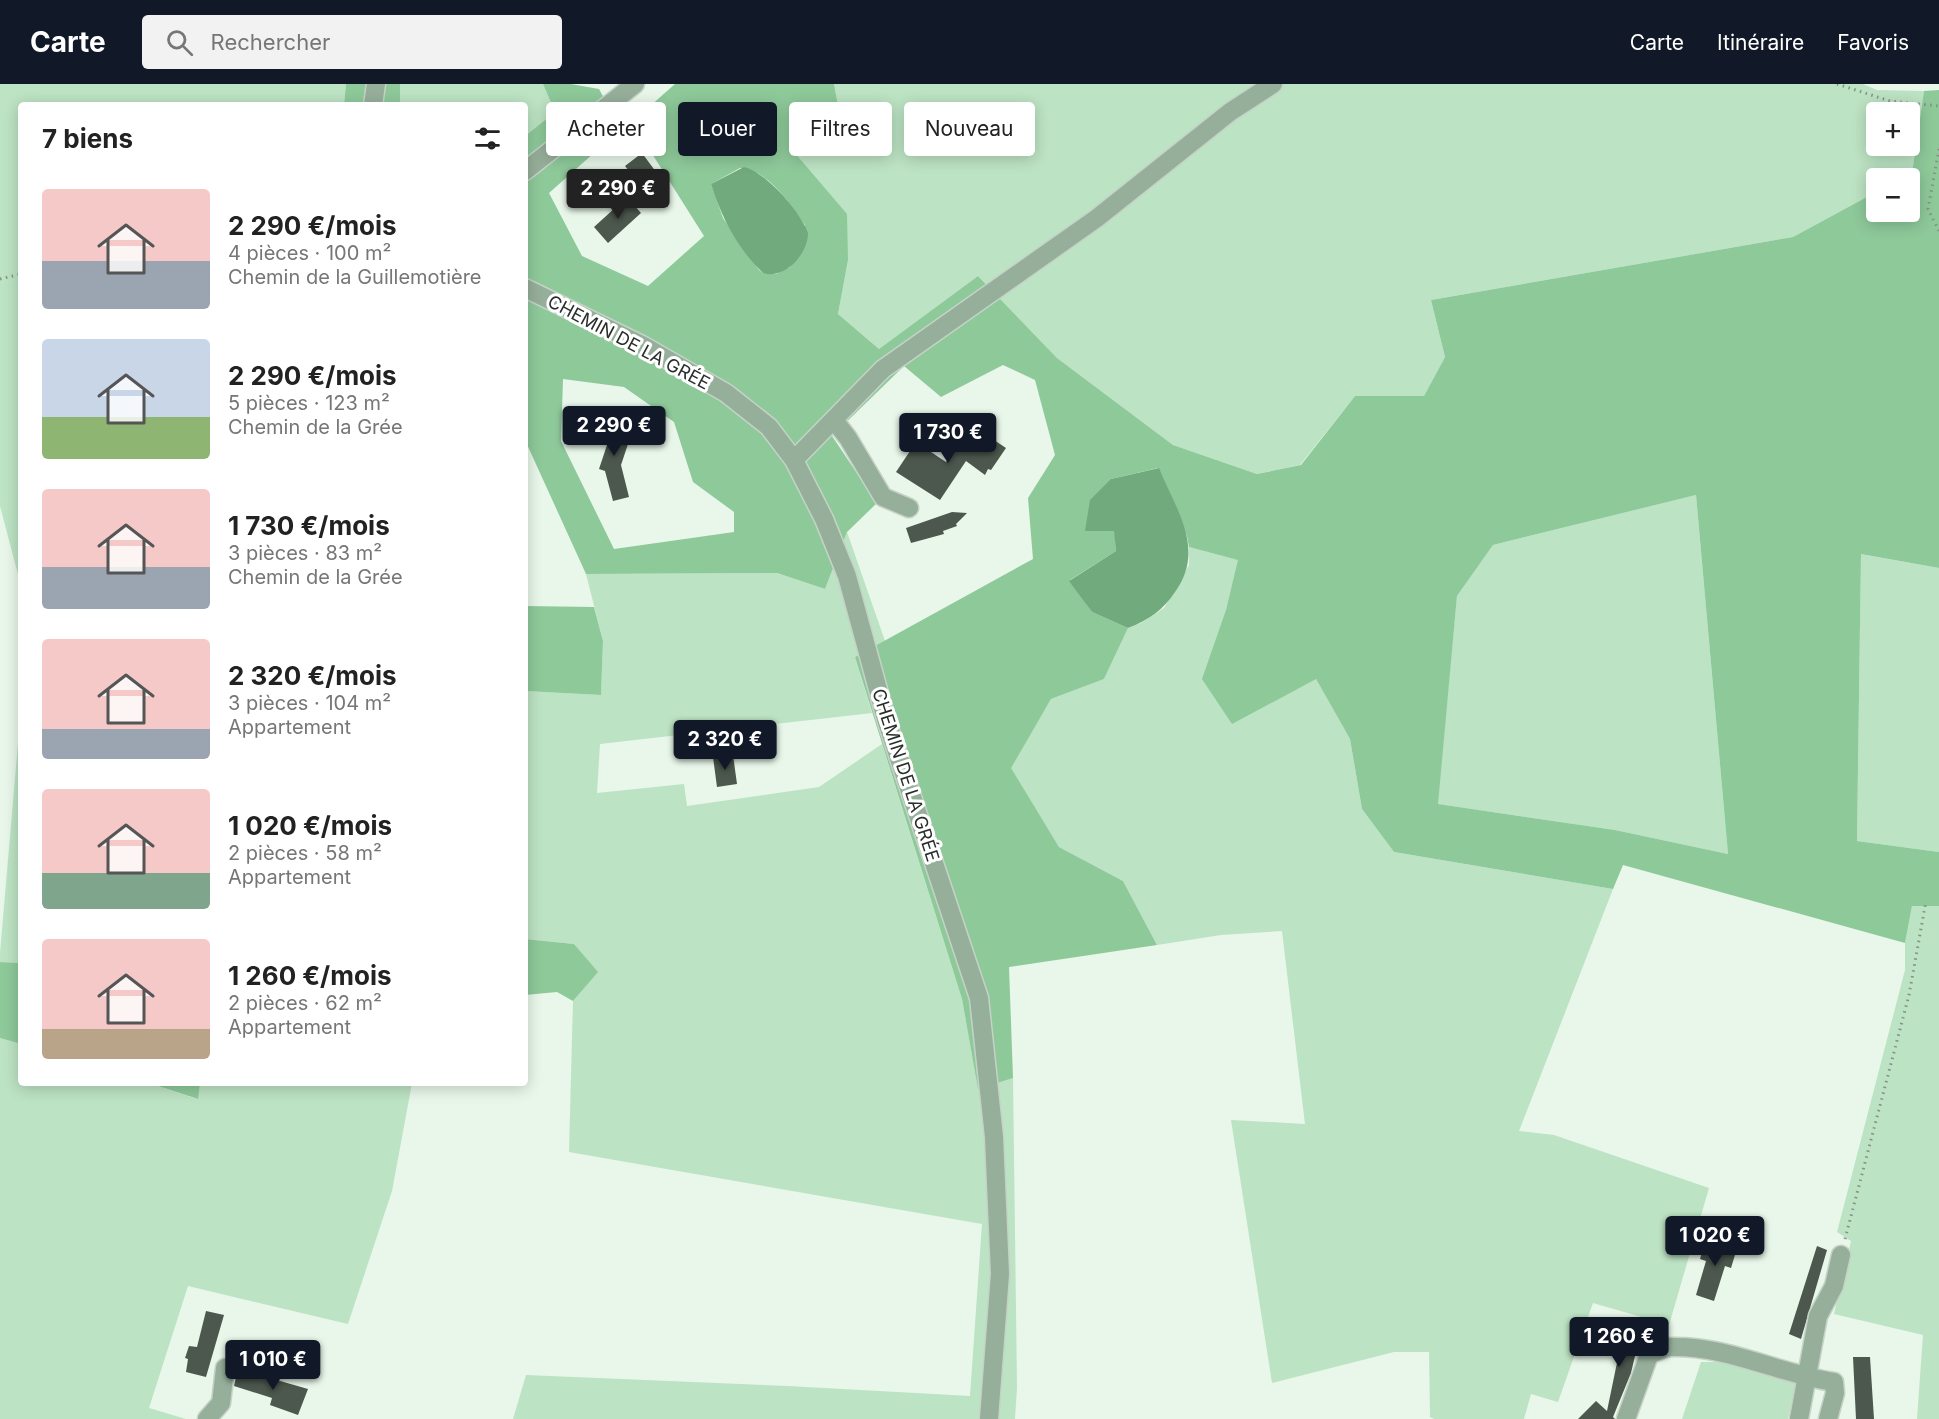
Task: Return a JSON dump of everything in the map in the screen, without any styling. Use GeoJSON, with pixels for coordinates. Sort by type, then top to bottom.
{"type":"FeatureCollection","features":[{"type":"Feature","properties":{"kind":"street"},"geometry":{"type":"LineString","coordinates":[[373,102],[376,84]]}},
{"type":"Feature","properties":{"kind":"street"},"geometry":{"type":"LineString","coordinates":[[528,169],[635,84]]}},
{"type":"Feature","properties":{"kind":"street"},"geometry":{"type":"LineString","coordinates":[[794,460],[883,369],[1097,218],[1230,112],[1273,84]]}},
{"type":"Feature","properties":{"kind":"street","name":"CHEMIN DE LA GRÉE"},"geometry":{"type":"LineString","coordinates":[[528,289],[644,346],[726,393],[769,427],[794,460],[824,519],[847,576],[886,719],[979,998],[994,1137],[1000,1274],[989,1419]]}},
{"type":"Feature","properties":{"kind":"street"},"geometry":{"type":"LineString","coordinates":[[834,420],[848,438],[883,496],[909,508]]}},
{"type":"Feature","properties":{"kind":"street"},"geometry":{"type":"LineString","coordinates":[[1799,1419],[1818,1316],[1834,1286],[1841,1255]]}},
{"type":"Feature","properties":{"kind":"street"},"geometry":{"type":"LineString","coordinates":[[1626,1419],[1649,1355],[1668,1347],[1721,1352],[1808,1378],[1834,1382],[1835,1393],[1828,1419]]}},
{"type":"Feature","properties":{"kind":"street"},"geometry":{"type":"LineString","coordinates":[[207,1419],[221,1403],[225,1368]]}},
{"type":"Feature","properties":{"kind":"path"},"geometry":{"type":"LineString","coordinates":[[1837,84],[1890,101],[1939,106]]}},
{"type":"Feature","properties":{"kind":"path"},"geometry":{"type":"LineString","coordinates":[[1939,149],[1928,208],[1939,231]]}},
{"type":"Feature","properties":{"kind":"path"},"geometry":{"type":"LineString","coordinates":[[0,279],[18,275]]}},
{"type":"Feature","properties":{"kind":"path"},"geometry":{"type":"LineString","coordinates":[[1841,1255],[1909,995],[1926,901]]}},
{"type":"Feature","properties":{"kind":"shaded area"},"geometry":{"type":"Polygon","coordinates":[[[0,84],[346,84],[344,102],[18,102],[18,575],[0,506],[0,84]]]}},
{"type":"Feature","properties":{"kind":"shaded area"},"geometry":{"type":"Polygon","coordinates":[[[346,84],[400,84],[400,102],[344,102],[346,84]]]}},
{"type":"Feature","properties":{"kind":"shaded area"},"geometry":{"type":"Polygon","coordinates":[[[400,84],[543,84],[551,102],[546,102],[546,119],[528,134],[528,102],[400,102],[400,84]]]}},
{"type":"Feature","properties":{"kind":"shaded area"},"geometry":{"type":"Polygon","coordinates":[[[543,84],[571,84],[599,89],[606,102],[551,102],[543,84]]]}},
{"type":"Feature","properties":{"kind":"shaded area"},"geometry":{"type":"Polygon","coordinates":[[[675,84],[834,84],[837,102],[789,102],[789,156],[797,156],[847,214],[848,260],[838,314],[879,349],[978,276],[1057,358],[1173,445],[1257,474],[1301,465],[1355,396],[1424,396],[1445,357],[1431,300],[1793,237],[1866,197],[1866,222],[1920,222],[1920,168],[1913,168],[1914,156],[1920,156],[1920,118],[1924,91],[1939,90],[1939,568],[1861,554],[1857,841],[1939,852],[1939,906],[1912,906],[1905,943],[1623,865],[1613,889],[1394,852],[1362,809],[1350,739],[1316,679],[1232,724],[1202,679],[1226,610],[1238,560],[1189,547],[1187,536],[1158,468],[1111,479],[1116,551],[1070,580],[1092,612],[1128,628],[1104,679],[1051,699],[1011,768],[1059,847],[1123,881],[1157,945],[1009,967],[1013,1078],[978,1089],[962,999],[855,657],[1033,559],[1028,498],[1055,455],[1035,380],[1003,365],[941,397],[904,366],[832,436],[877,503],[847,532],[825,589],[777,573],[586,574],[528,447],[528,134],[546,119],[546,156],[591,156],[549,193],[582,256],[648,286],[704,236],[653,156],[666,156],[666,102],[655,102],[675,84]],[[740,168],[711,184],[723,218],[759,270],[763,273],[776,274],[790,267],[805,225],[785,198],[760,174],[740,168]],[[563,379],[561,441],[614,549],[734,532],[734,512],[693,482],[674,422],[624,387],[563,379]],[[1696,495],[1493,545],[1457,596],[1438,804],[1615,830],[1728,854],[1696,495]]]}},
{"type":"Feature","properties":{"kind":"shaded area"},"geometry":{"type":"Polygon","coordinates":[[[834,84],[1863,84],[1877,90],[1924,91],[1920,118],[1920,102],[1866,102],[1866,156],[1914,156],[1913,168],[1866,168],[1866,197],[1793,237],[1431,300],[1445,357],[1424,396],[1355,396],[1300,465],[1257,474],[1173,445],[1057,358],[978,276],[879,349],[838,314],[848,260],[796,156],[892,156],[892,102],[837,102],[834,84]]]}},
{"type":"Feature","properties":{"kind":"shaded area"},"geometry":{"type":"Polygon","coordinates":[[[744,167],[762,176],[782,194],[808,233],[800,257],[794,264],[779,273],[763,273],[746,254],[726,222],[711,184],[744,167]]]}},
{"type":"Feature","properties":{"kind":"shaded area"},"geometry":{"type":"Polygon","coordinates":[[[1159,468],[1180,514],[1188,545],[1188,560],[1184,576],[1166,604],[1143,622],[1128,628],[1092,612],[1069,581],[1116,551],[1114,531],[1085,531],[1090,500],[1111,479],[1159,468]]]}},
{"type":"Feature","properties":{"kind":"shaded area"},"geometry":{"type":"Polygon","coordinates":[[[1696,495],[1728,854],[1615,830],[1437,804],[1457,596],[1493,545],[1696,495]]]}},
{"type":"Feature","properties":{"kind":"shaded area"},"geometry":{"type":"Polygon","coordinates":[[[847,532],[885,641],[855,657],[872,713],[600,744],[597,793],[684,784],[687,806],[819,787],[882,744],[962,999],[978,1088],[1013,1078],[1017,1388],[1015,1419],[513,1419],[526,1375],[970,1396],[982,1224],[569,1152],[573,1001],[597,972],[574,944],[528,939],[528,691],[601,695],[603,641],[586,574],[777,573],[825,589],[847,532]]]}},
{"type":"Feature","properties":{"kind":"shaded area"},"geometry":{"type":"Polygon","coordinates":[[[1189,547],[1239,560],[1226,610],[1316,679],[1350,739],[1362,809],[1394,852],[1613,889],[1519,1131],[1554,1135],[1709,1188],[1669,1325],[1593,1303],[1558,1402],[1531,1394],[1524,1419],[1434,1419],[1430,1417],[1429,1352],[1394,1352],[1272,1383],[1231,1120],[1305,1124],[1282,931],[1221,935],[1157,945],[1123,881],[1059,847],[1010,768],[1051,699],[1104,679],[1128,628],[1141,623],[1164,608],[1189,565],[1189,547]]]}},
{"type":"Feature","properties":{"kind":"shaded area"},"geometry":{"type":"Polygon","coordinates":[[[1861,554],[1939,568],[1939,852],[1857,841],[1861,554]]]}},
{"type":"Feature","properties":{"kind":"shaded area"},"geometry":{"type":"Polygon","coordinates":[[[528,606],[594,607],[603,641],[601,695],[528,691],[528,606]]]}},
{"type":"Feature","properties":{"kind":"shaded area"},"geometry":{"type":"Polygon","coordinates":[[[18,743],[18,963],[0,962],[18,743]]]}},
{"type":"Feature","properties":{"kind":"shaded area"},"geometry":{"type":"Polygon","coordinates":[[[1912,906],[1939,906],[1939,1419],[1917,1419],[1923,1335],[1834,1314],[1851,1241],[1837,1232],[1905,970],[1905,943],[1912,906]]]}},
{"type":"Feature","properties":{"kind":"shaded area"},"geometry":{"type":"Polygon","coordinates":[[[528,939],[574,944],[598,972],[573,1001],[557,992],[528,995],[528,939]]]}},
{"type":"Feature","properties":{"kind":"shaded area"},"geometry":{"type":"Polygon","coordinates":[[[0,962],[18,963],[18,1043],[0,1038],[0,962]]]}},
{"type":"Feature","properties":{"kind":"shaded area"},"geometry":{"type":"Polygon","coordinates":[[[0,1038],[18,1043],[18,1086],[158,1086],[197,1099],[199,1086],[411,1086],[392,1191],[348,1324],[188,1286],[149,1408],[186,1419],[0,1419],[0,1038]]]}},
{"type":"Feature","properties":{"kind":"shaded area"},"geometry":{"type":"Polygon","coordinates":[[[158,1086],[200,1086],[198,1099],[158,1086]]]}},
{"type":"Feature","properties":{"kind":"shaded area"},"geometry":{"type":"Polygon","coordinates":[[[1701,1362],[1724,1362],[1796,1382],[1788,1419],[1682,1419],[1701,1362]]]}},
{"type":"Feature","properties":{"kind":"building"},"geometry":{"type":"Polygon","coordinates":[[[638,156],[644,156],[659,176],[642,188],[625,166],[638,156]]]}},
{"type":"Feature","properties":{"kind":"building"},"geometry":{"type":"Polygon","coordinates":[[[627,197],[641,213],[608,243],[594,227],[627,197]]]}},
{"type":"Feature","properties":{"kind":"building"},"geometry":{"type":"Polygon","coordinates":[[[599,421],[632,432],[621,465],[629,497],[613,501],[605,471],[599,469],[607,445],[593,440],[599,421]]]}},
{"type":"Feature","properties":{"kind":"building"},"geometry":{"type":"Polygon","coordinates":[[[965,432],[982,444],[988,436],[1006,448],[985,475],[966,461],[940,500],[896,472],[916,442],[946,462],[965,432]]]}},
{"type":"Feature","properties":{"kind":"building"},"geometry":{"type":"Polygon","coordinates":[[[952,512],[967,513],[956,524],[957,526],[943,531],[944,534],[911,543],[906,528],[952,512]]]}},
{"type":"Feature","properties":{"kind":"building"},"geometry":{"type":"Polygon","coordinates":[[[733,755],[737,784],[717,787],[713,757],[733,755]]]}},
{"type":"Feature","properties":{"kind":"building"},"geometry":{"type":"Polygon","coordinates":[[[1717,1239],[1738,1245],[1731,1268],[1725,1266],[1714,1301],[1696,1295],[1706,1261],[1700,1259],[1705,1242],[1715,1245],[1717,1239]]]}},
{"type":"Feature","properties":{"kind":"building"},"geometry":{"type":"Polygon","coordinates":[[[1817,1246],[1827,1250],[1801,1339],[1789,1334],[1817,1246]]]}},
{"type":"Feature","properties":{"kind":"building"},"geometry":{"type":"Polygon","coordinates":[[[206,1311],[224,1315],[206,1377],[186,1372],[188,1359],[185,1358],[189,1346],[197,1347],[206,1311]]]}},
{"type":"Feature","properties":{"kind":"building"},"geometry":{"type":"Polygon","coordinates":[[[1628,1318],[1643,1322],[1631,1373],[1613,1417],[1615,1419],[1578,1419],[1596,1401],[1607,1411],[1619,1353],[1612,1351],[1620,1319],[1628,1321],[1628,1318]]]}},
{"type":"Feature","properties":{"kind":"building"},"geometry":{"type":"Polygon","coordinates":[[[1853,1357],[1870,1357],[1874,1419],[1856,1419],[1853,1357]]]}},
{"type":"Feature","properties":{"kind":"building"},"geometry":{"type":"Polygon","coordinates":[[[238,1369],[308,1389],[298,1415],[270,1405],[272,1398],[234,1386],[238,1369]]]}}]}
